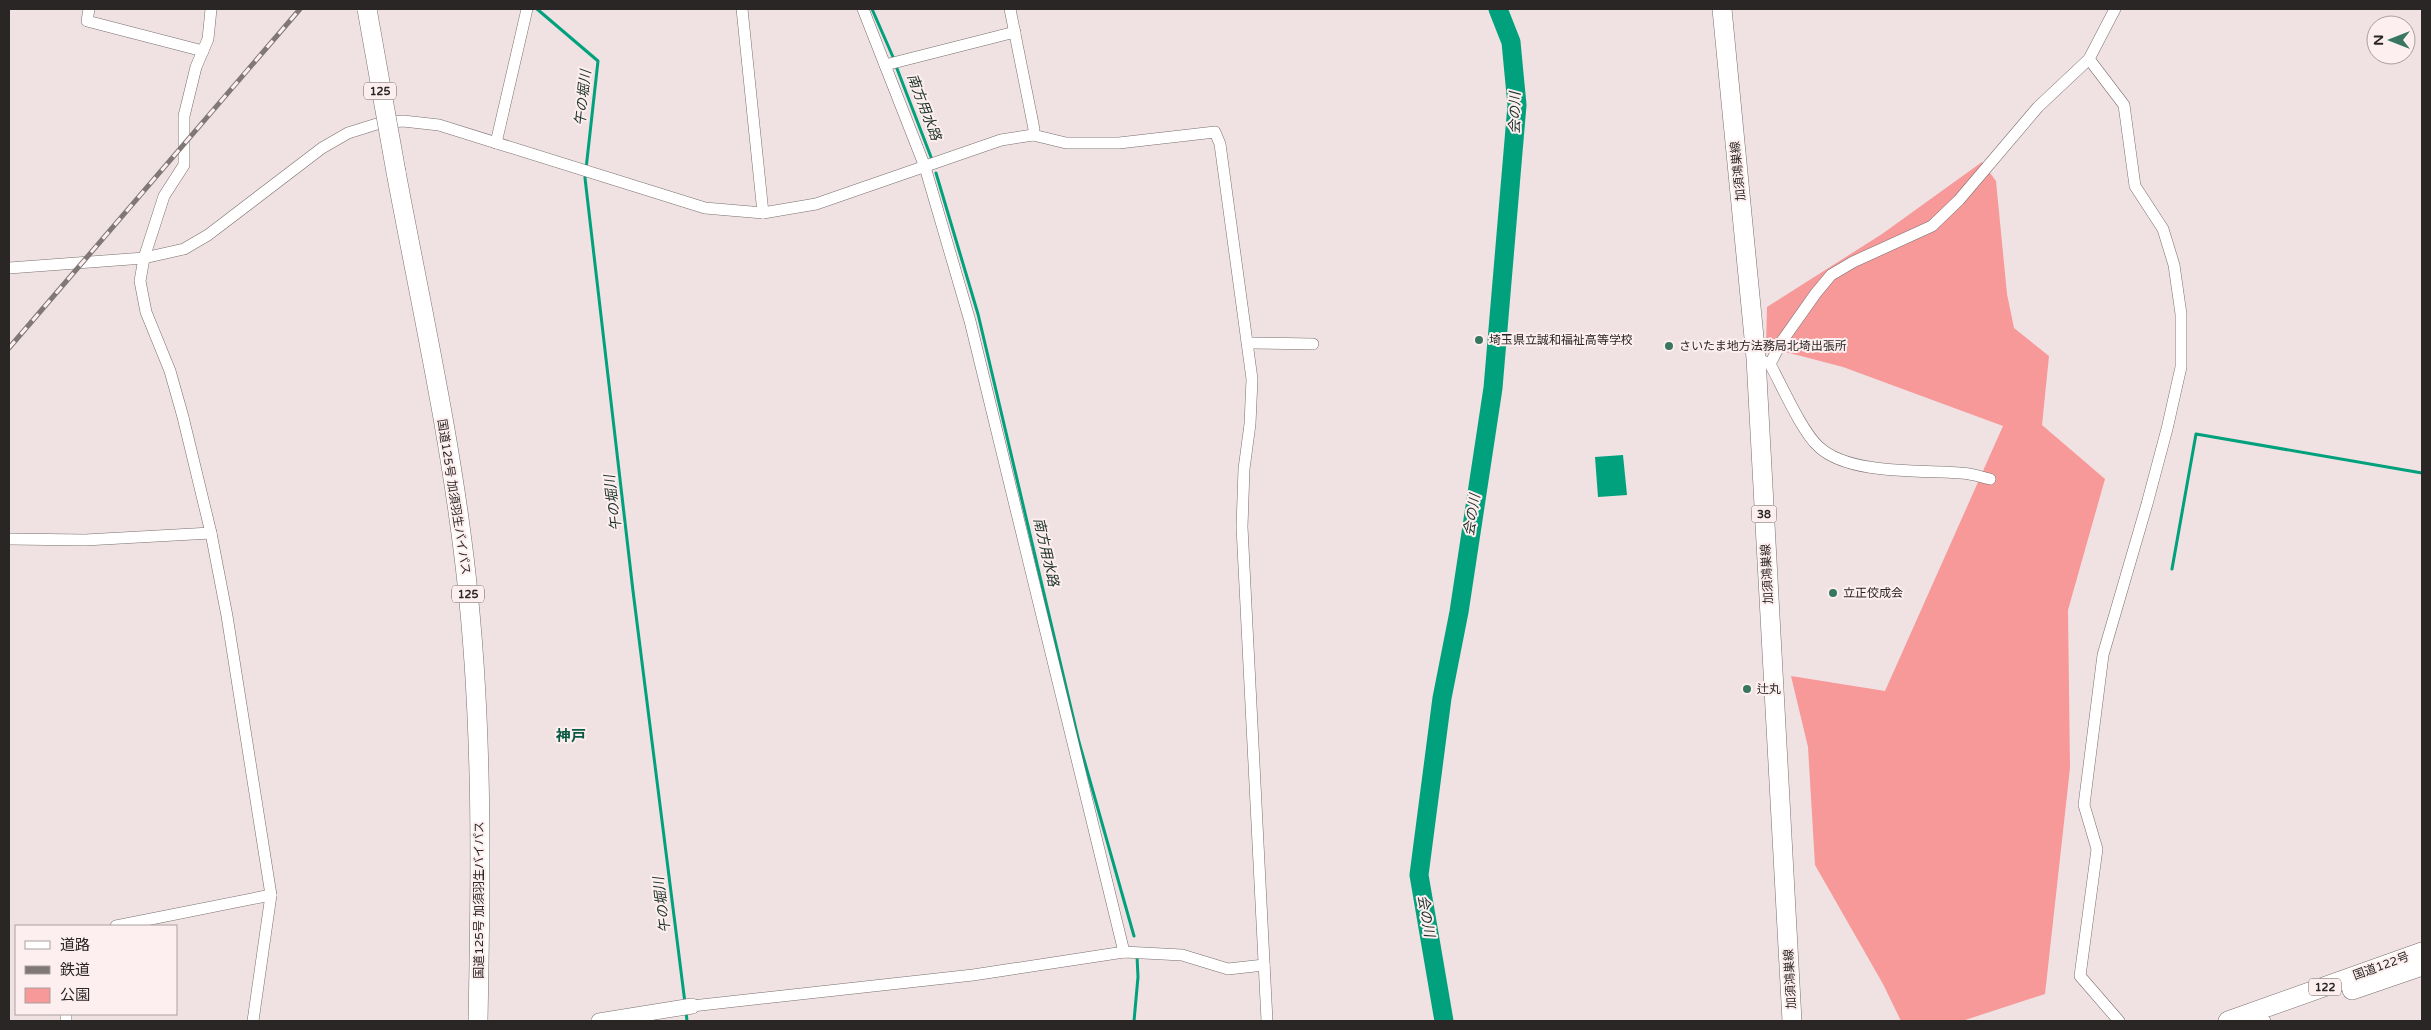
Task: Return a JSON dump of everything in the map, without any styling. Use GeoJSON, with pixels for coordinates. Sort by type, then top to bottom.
{"type":"FeatureCollection","features":[{"type":"Feature","properties":{"kind":"main road","name":"国道125号 加須羽生バイパス"},"geometry":{"type":"LineString","coordinates":[[367,9],[455,492],[466,576],[479,779],[478,1021]]}},
{"type":"Feature","properties":{"kind":"main road","name":"加須鴻巣線"},"geometry":{"type":"LineString","coordinates":[[1722,9],[1763,361],[1792,1021]]}},
{"type":"Feature","properties":{"kind":"main road","name":"国道122号"},"geometry":{"type":"LineString","coordinates":[[2228,1021],[2422,952]]}},
{"type":"Feature","properties":{"kind":"main road","name":"国道122号"},"geometry":{"type":"LineString","coordinates":[[2263,1021],[2422,966]]}},
{"type":"Feature","properties":{"kind":"street"},"geometry":{"type":"LineString","coordinates":[[88,9],[87,21],[203,51]]}},
{"type":"Feature","properties":{"kind":"street"},"geometry":{"type":"LineString","coordinates":[[211,9],[208,39],[196,67],[184,116],[184,165],[164,196],[144,258],[141,270],[140,291],[173,380],[211,533],[227,616],[271,895],[254,1021]]}},
{"type":"Feature","properties":{"kind":"street"},"geometry":{"type":"LineString","coordinates":[[496,143],[528,9]]}},
{"type":"Feature","properties":{"kind":"street"},"geometry":{"type":"LineString","coordinates":[[742,9],[763,213]]}},
{"type":"Feature","properties":{"kind":"street"},"geometry":{"type":"LineString","coordinates":[[863,9],[925,166],[970,321],[1124,952]]}},
{"type":"Feature","properties":{"kind":"street"},"geometry":{"type":"LineString","coordinates":[[1010,9],[1033,135]]}},
{"type":"Feature","properties":{"kind":"street"},"geometry":{"type":"LineString","coordinates":[[1990,480],[1962,473],[1886,469],[1845,461],[1819,447],[1763,361],[1782,342],[1831,275],[1853,262],[1932,226],[1959,200],[2038,107],[2089,59],[2116,9]]}},
{"type":"Feature","properties":{"kind":"street"},"geometry":{"type":"LineString","coordinates":[[885,65],[1015,32]]}},
{"type":"Feature","properties":{"kind":"street"},"geometry":{"type":"LineString","coordinates":[[2089,59],[2124,104],[2135,186],[2163,229],[2174,265],[2181,314],[2181,367],[2167,429],[2103,655],[2084,805],[2097,848],[2080,976],[2119,1021]]}},
{"type":"Feature","properties":{"kind":"street"},"geometry":{"type":"LineString","coordinates":[[9,268],[144,258],[184,249],[208,235],[322,148],[365,127],[403,121],[450,127],[705,208],[763,213],[816,204],[1001,140],[1033,135],[1079,144],[1119,143],[1215,132],[1220,144],[1249,343],[1252,379],[1250,424],[1244,469],[1242,527],[1267,1021]]}},
{"type":"Feature","properties":{"kind":"street"},"geometry":{"type":"LineString","coordinates":[[1249,343],[1313,344]]}},
{"type":"Feature","properties":{"kind":"street"},"geometry":{"type":"LineString","coordinates":[[9,539],[85,540],[211,533]]}},
{"type":"Feature","properties":{"kind":"street"},"geometry":{"type":"LineString","coordinates":[[121,925],[271,895]]}},
{"type":"Feature","properties":{"kind":"street"},"geometry":{"type":"LineString","coordinates":[[599,1021],[658,1016],[692,1006],[973,975],[1124,952],[1182,955],[1228,969],[1264,965]]}},
{"type":"Feature","properties":{"kind":"green space"},"geometry":{"type":"Polygon","coordinates":[[[1982,162],[1996,181],[2007,294],[2014,328],[2049,356],[2042,425],[2105,479],[2068,610],[2070,768],[2045,994],[1962,1021],[1901,1021],[1883,984],[1815,865],[1808,747],[1791,676],[1885,691],[2003,426],[1843,367],[1766,347],[1767,307],[1882,234],[1982,162]]]}},
{"type":"Feature","properties":{"kind":"shaded area"},"geometry":{"type":"Polygon","coordinates":[[[1623,455],[1627,495],[1598,497],[1595,457],[1623,455]]]}},
{"type":"Feature","properties":{"kind":"waterway","name":"午の堀川"},"geometry":{"type":"LineString","coordinates":[[537,9],[598,61],[585,178],[633,591],[685,1003]]}},
{"type":"Feature","properties":{"kind":"waterway","name":"南方用水路"},"geometry":{"type":"LineString","coordinates":[[872,9],[893,57]]}},
{"type":"Feature","properties":{"kind":"waterway","name":"会の川"},"geometry":{"type":"LineString","coordinates":[[1444,1021],[1419,875],[1442,698],[1459,612],[1493,388],[1517,105],[1511,42],[1498,9]]}},
{"type":"Feature","properties":{"kind":"waterway","name":"南方用水路"},"geometry":{"type":"LineString","coordinates":[[896,66],[931,157]]}},
{"type":"Feature","properties":{"kind":"waterway","name":"南方用水路"},"geometry":{"type":"LineString","coordinates":[[936,173],[978,314],[1079,742],[1134,936]]}},
{"type":"Feature","properties":{"kind":"waterway"},"geometry":{"type":"LineString","coordinates":[[2172,569],[2196,434],[2422,473]]}},
{"type":"Feature","properties":{"kind":"waterway","name":"南方用水路"},"geometry":{"type":"LineString","coordinates":[[1134,1021],[1138,977],[1137,956]]}},
{"type":"Feature","properties":{"kind":"waterway","name":"午の堀川"},"geometry":{"type":"LineString","coordinates":[[686,1012],[687,1021]]}},
{"type":"Feature","properties":{"kind":"railway"},"geometry":{"type":"LineString","coordinates":[[9,348],[300,9]]}},
{"type":"Feature","properties":{"kind":"place","name":"埼玉県立誠和福祉高等学校"},"geometry":{"type":"Point","coordinates":[1479,340]}},
{"type":"Feature","properties":{"kind":"place","name":"さいたま地方法務局北埼出張所"},"geometry":{"type":"Point","coordinates":[1669,346]}},
{"type":"Feature","properties":{"kind":"place","name":"立正佼成会"},"geometry":{"type":"Point","coordinates":[1833,593]}},
{"type":"Feature","properties":{"kind":"place","name":"辻丸"},"geometry":{"type":"Point","coordinates":[1747,689]}},
{"type":"Feature","properties":{"kind":"district","name":"神戸"},"geometry":{"type":"Point","coordinates":[571,736]}}]}
